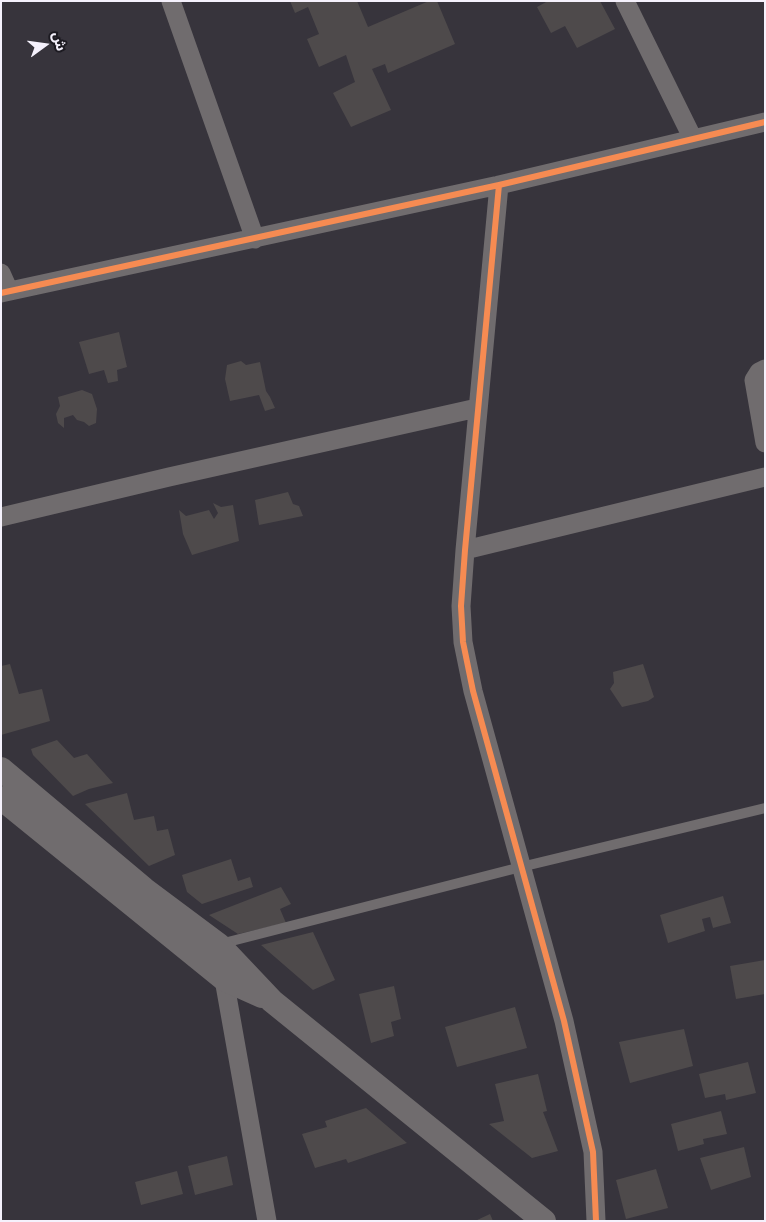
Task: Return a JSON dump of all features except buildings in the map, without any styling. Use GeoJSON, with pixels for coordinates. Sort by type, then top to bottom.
{"type":"FeatureCollection","features":[{"type":"Feature","properties":{"kind":"street"},"geometry":{"type":"LineString","coordinates":[[171,1],[255,239]]}},
{"type":"Feature","properties":{"kind":"street"},"geometry":{"type":"LineString","coordinates":[[625,1],[693,139]]}},
{"type":"Feature","properties":{"kind":"street"},"geometry":{"type":"LineString","coordinates":[[1,273],[5,292],[499,185],[765,122]]}},
{"type":"Feature","properties":{"kind":"street"},"geometry":{"type":"LineString","coordinates":[[499,185],[465,550],[461,606],[463,642],[467,666],[564,1021],[593,1152],[596,1221]]}},
{"type":"Feature","properties":{"kind":"street"},"geometry":{"type":"LineString","coordinates":[[765,370],[759,372],[754,380],[765,443]]}},
{"type":"Feature","properties":{"kind":"street"},"geometry":{"type":"LineString","coordinates":[[1,517],[477,408]]}},
{"type":"Feature","properties":{"kind":"street"},"geometry":{"type":"LineString","coordinates":[[465,550],[765,477]]}},
{"type":"Feature","properties":{"kind":"street"},"geometry":{"type":"LineString","coordinates":[[1,769],[144,889],[218,944],[272,1001],[544,1221]]}},
{"type":"Feature","properties":{"kind":"street"},"geometry":{"type":"LineString","coordinates":[[1,798],[224,979],[272,1001]]}},
{"type":"Feature","properties":{"kind":"street"},"geometry":{"type":"LineString","coordinates":[[218,944],[267,1221]]}},
{"type":"Feature","properties":{"kind":"lane"},"geometry":{"type":"LineString","coordinates":[[218,944],[521,867],[765,808]]}},
{"type":"Feature","properties":{"kind":"cycle path"},"geometry":{"type":"LineString","coordinates":[[1,293],[499,185],[765,122]]}},
{"type":"Feature","properties":{"kind":"cycle path"},"geometry":{"type":"LineString","coordinates":[[499,185],[465,550],[461,606],[463,642],[473,691],[564,1021],[593,1152],[596,1221]]}}]}
